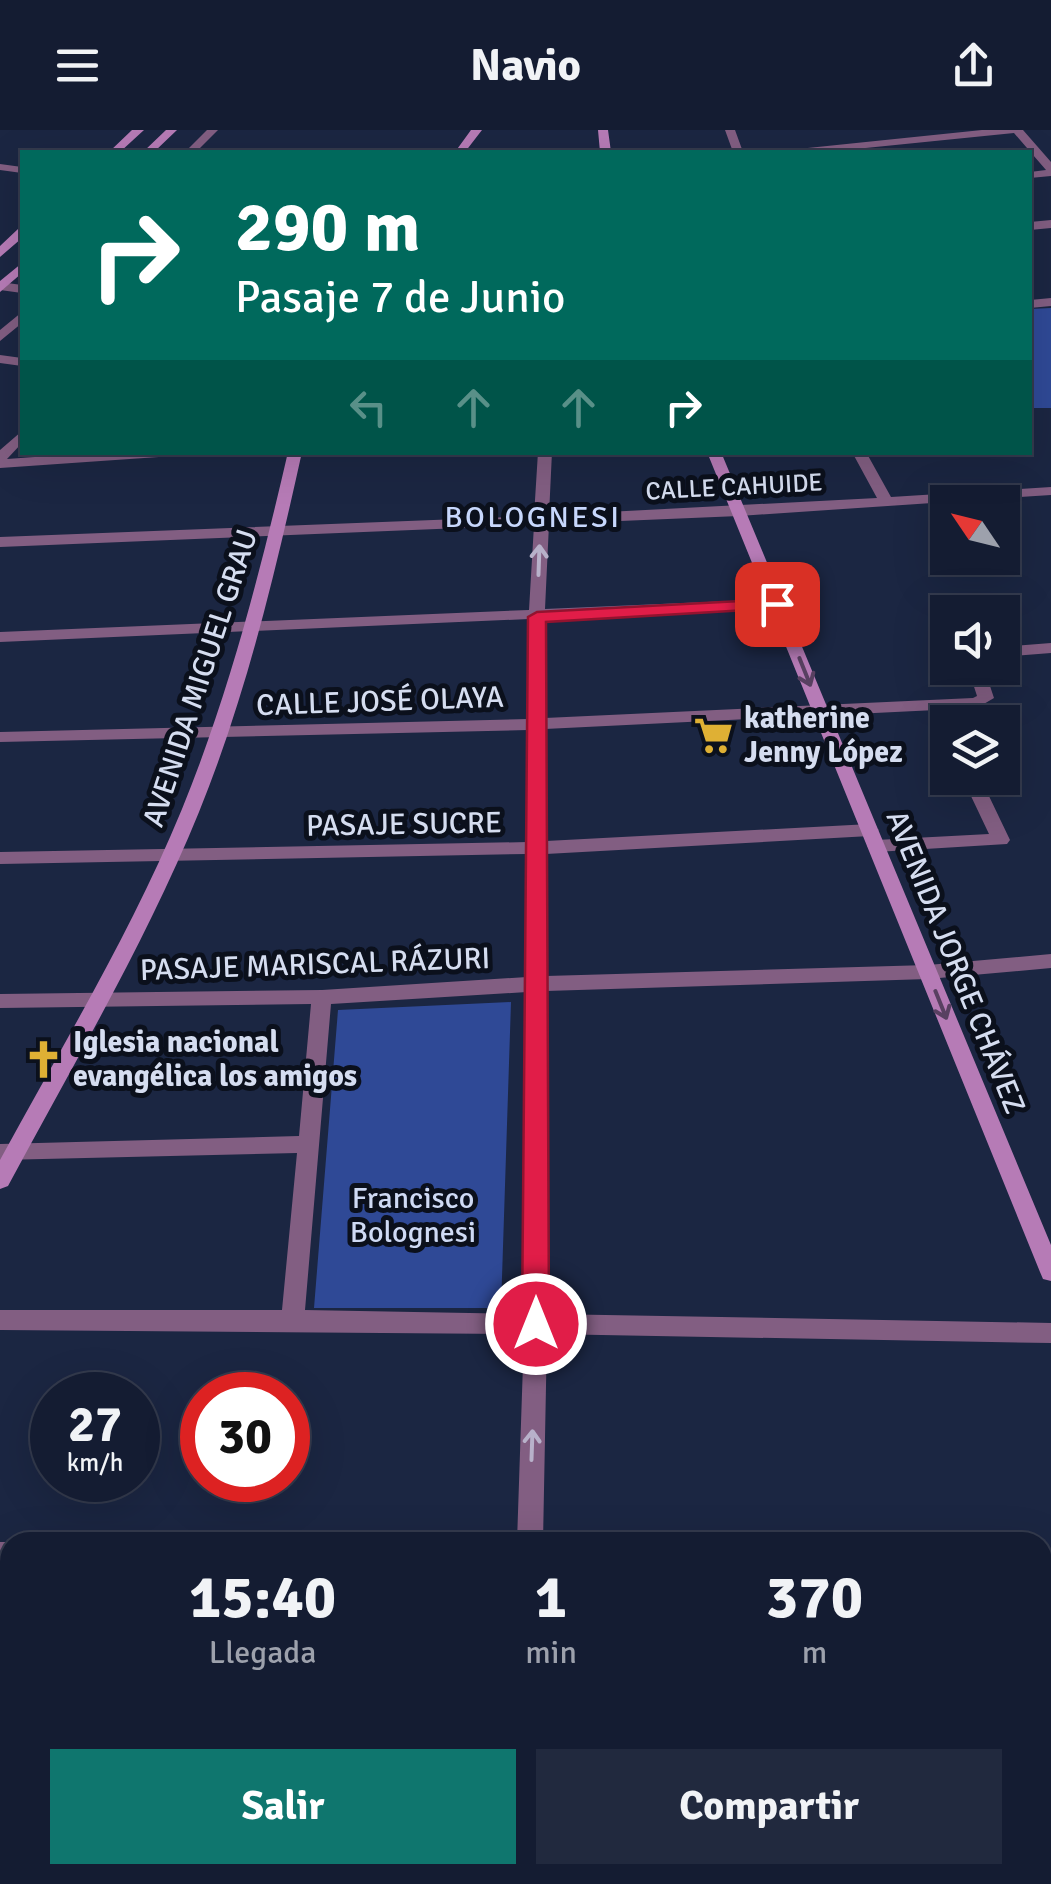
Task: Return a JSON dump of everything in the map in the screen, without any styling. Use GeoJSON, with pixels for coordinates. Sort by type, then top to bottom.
{"type":"FeatureCollection","features":[{"type":"Feature","properties":{"kind":"street"},"geometry":{"type":"LineString","coordinates":[[116,150],[139,130]]}},
{"type":"Feature","properties":{"kind":"street"},"geometry":{"type":"LineString","coordinates":[[150,150],[172,130]]}},
{"type":"Feature","properties":{"kind":"street"},"geometry":{"type":"LineString","coordinates":[[192,150],[213,130]]}},
{"type":"Feature","properties":{"kind":"street"},"geometry":{"type":"LineString","coordinates":[[462,150],[477,130]]}},
{"type":"Feature","properties":{"kind":"street"},"geometry":{"type":"LineString","coordinates":[[827,147],[1015,130],[1051,171]]}},
{"type":"Feature","properties":{"kind":"street"},"geometry":{"type":"LineString","coordinates":[[0,253],[20,234]]}},
{"type":"Feature","properties":{"kind":"street"},"geometry":{"type":"LineString","coordinates":[[0,287],[20,270]]}},
{"type":"Feature","properties":{"kind":"street"},"geometry":{"type":"LineString","coordinates":[[0,337],[20,318]]}},
{"type":"Feature","properties":{"kind":"street"},"geometry":{"type":"LineString","coordinates":[[0,461],[20,437]]}},
{"type":"Feature","properties":{"kind":"street"},"geometry":{"type":"LineString","coordinates":[[0,461],[115,455]]}},
{"type":"Feature","properties":{"kind":"street","name":"AVENIDA MIGUEL GRAU"},"geometry":{"type":"LineString","coordinates":[[0,1180],[7,1152],[98,1002],[170,857],[218,733],[252,628],[294,455]]}},
{"type":"Feature","properties":{"kind":"street"},"geometry":{"type":"LineString","coordinates":[[530,1532],[536,1324],[537,617],[545,455]]}},
{"type":"Feature","properties":{"kind":"street","name":"AVENIDA JORGE CHÁVEZ"},"geometry":{"type":"LineString","coordinates":[[715,455],[1051,1272]]}},
{"type":"Feature","properties":{"kind":"street"},"geometry":{"type":"LineString","coordinates":[[861,455],[886,502]]}},
{"type":"Feature","properties":{"kind":"street","name":"CALLE CAHUIDE"},"geometry":{"type":"LineString","coordinates":[[0,542],[739,512],[1051,491]]}},
{"type":"Feature","properties":{"kind":"street"},"geometry":{"type":"LineString","coordinates":[[0,637],[777,604]]}},
{"type":"Feature","properties":{"kind":"street"},"geometry":{"type":"LineString","coordinates":[[1020,651],[1051,648]]}},
{"type":"Feature","properties":{"kind":"street","name":"CALLE JOSÉ OLAYA"},"geometry":{"type":"LineString","coordinates":[[0,737],[538,724],[821,712],[977,703],[986,698],[983,685]]}},
{"type":"Feature","properties":{"kind":"street","name":"PASAJE SUCRE"},"geometry":{"type":"LineString","coordinates":[[0,858],[873,838],[1001,840],[978,795]]}},
{"type":"Feature","properties":{"kind":"street","name":"PASAJE MARISCAL RÁZURI"},"geometry":{"type":"LineString","coordinates":[[0,1002],[322,997],[534,984],[928,972],[1051,961]]}},
{"type":"Feature","properties":{"kind":"street"},"geometry":{"type":"LineString","coordinates":[[293,1320],[322,997]]}},
{"type":"Feature","properties":{"kind":"street"},"geometry":{"type":"LineString","coordinates":[[7,1152],[309,1144]]}},
{"type":"Feature","properties":{"kind":"street"},"geometry":{"type":"LineString","coordinates":[[0,1320],[293,1320],[1051,1333]]}},
{"type":"Feature","properties":{"kind":"green space"},"geometry":{"type":"Polygon","coordinates":[[[1051,308],[1051,408],[1032,408],[1032,309],[1051,308]]]}},
{"type":"Feature","properties":{"kind":"green space","name":"Francisco Bolognesi"},"geometry":{"type":"Polygon","coordinates":[[[511,1002],[501,1308],[314,1308],[338,1010],[511,1002]]]}},
{"type":"Feature","properties":{"kind":"place","name":"katherine Jenny López"},"geometry":{"type":"Point","coordinates":[714,735]}},
{"type":"Feature","properties":{"kind":"place","name":"Iglesia nacional evangélica los amigos"},"geometry":{"type":"Point","coordinates":[43,1059]}},
{"type":"Feature","properties":{"kind":"district","name":"BOLOGNESI"},"geometry":{"type":"Point","coordinates":[533,517]}},
{"type":"Feature","properties":{"kind":"route"},"geometry":{"type":"LineString","coordinates":[[536,1324],[537,617],[777,604]]}}]}
